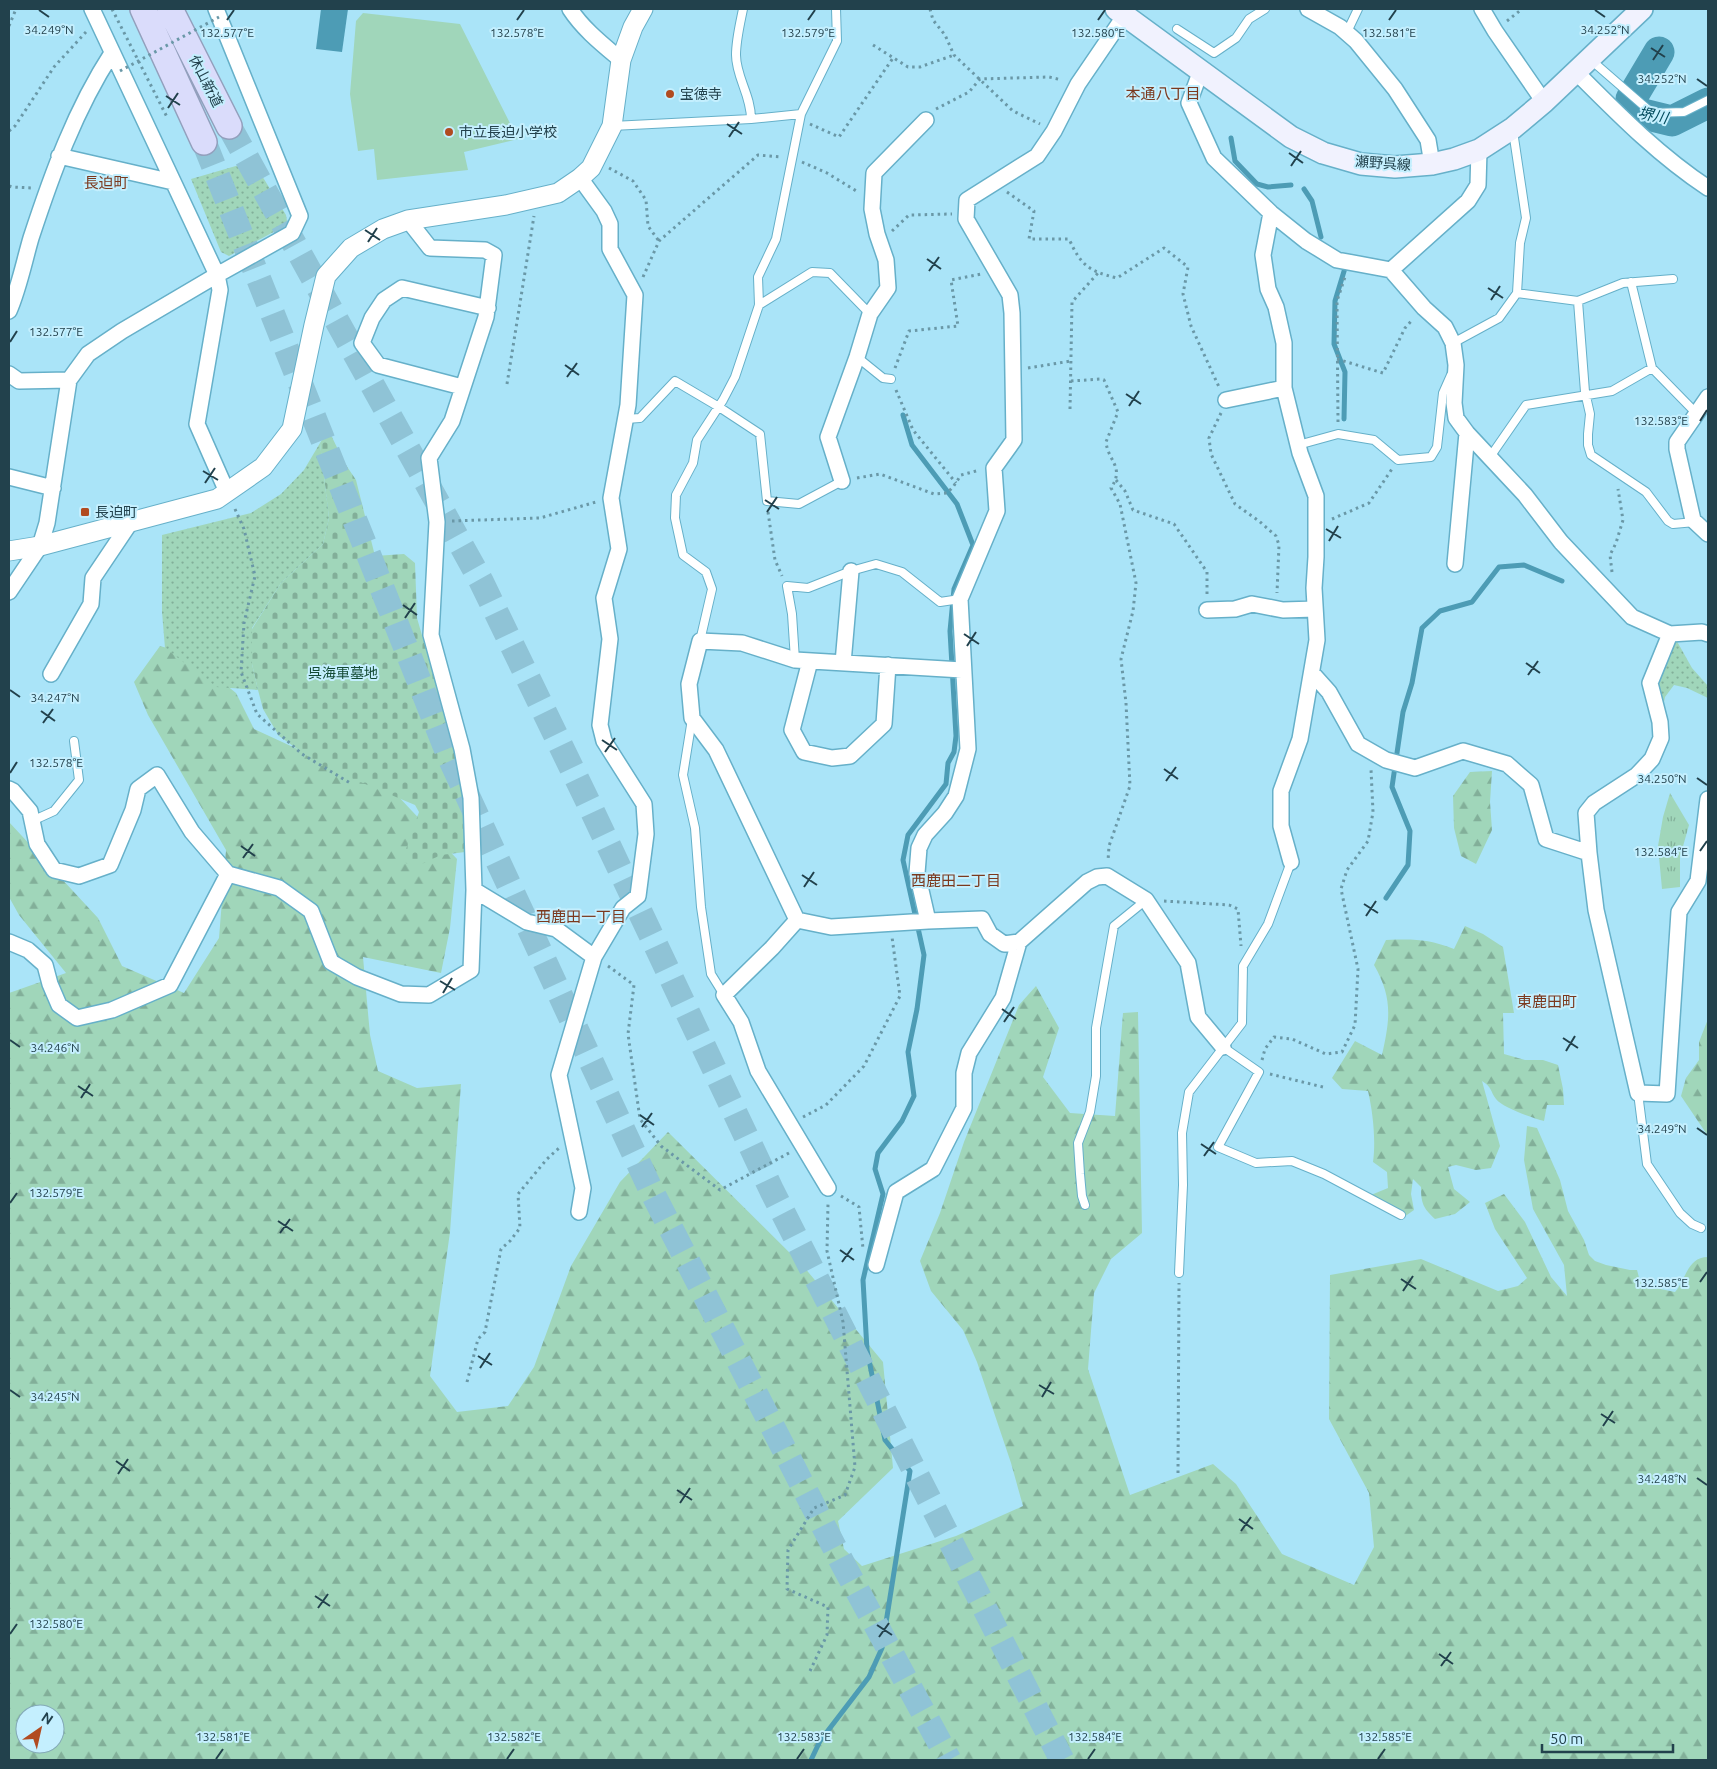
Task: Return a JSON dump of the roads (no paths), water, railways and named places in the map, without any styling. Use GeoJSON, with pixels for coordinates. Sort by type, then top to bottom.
{"type":"FeatureCollection","features":[{"type":"Feature","properties":{"kind":"highway","name":"休山新道"},"geometry":{"type":"LineString","coordinates":[[143,9],[204,142]]}},
{"type":"Feature","properties":{"kind":"highway","name":"休山新道"},"geometry":{"type":"LineString","coordinates":[[170,9],[229,126]]}},
{"type":"Feature","properties":{"kind":"main road","name":"瀬野呉線"},"geometry":{"type":"LineString","coordinates":[[1120,12],[1291,137],[1323,153],[1360,164],[1395,167],[1432,164],[1479,150],[1513,128],[1544,102],[1642,9]]}},
{"type":"Feature","properties":{"kind":"street"},"geometry":{"type":"LineString","coordinates":[[570,9],[576,18],[620,60]]}},
{"type":"Feature","properties":{"kind":"street"},"geometry":{"type":"LineString","coordinates":[[9,551],[40,546],[132,520],[217,499],[263,467],[292,429],[326,276],[351,248],[383,229],[408,220],[506,205],[558,193],[580,178],[595,160],[612,126],[620,60],[633,27],[643,9]]}},
{"type":"Feature","properties":{"kind":"street"},"geometry":{"type":"LineString","coordinates":[[1308,9],[1347,32],[1395,89],[1428,140],[1432,164]]}},
{"type":"Feature","properties":{"kind":"street"},"geometry":{"type":"LineString","coordinates":[[1482,9],[1544,102]]}},
{"type":"Feature","properties":{"kind":"street"},"geometry":{"type":"LineString","coordinates":[[928,921],[917,873],[919,848],[925,835],[946,813],[956,796],[968,749],[962,670],[964,662],[960,599],[997,511],[994,468],[1014,440],[1010,295],[966,219],[967,200],[1037,156],[1054,131],[1078,84],[1120,12]]}},
{"type":"Feature","properties":{"kind":"street"},"geometry":{"type":"LineString","coordinates":[[9,592],[40,546],[47,523],[69,380],[88,354],[122,331],[217,275],[292,234],[300,216],[218,13]]}},
{"type":"Feature","properties":{"kind":"street"},"geometry":{"type":"LineString","coordinates":[[94,14],[217,275],[220,290],[197,424],[227,492]]}},
{"type":"Feature","properties":{"kind":"street"},"geometry":{"type":"LineString","coordinates":[[9,311],[15,298],[24,260],[60,156],[77,116],[112,53]]}},
{"type":"Feature","properties":{"kind":"street"},"geometry":{"type":"LineString","coordinates":[[1582,65],[1637,133],[1708,188]]}},
{"type":"Feature","properties":{"kind":"street"},"geometry":{"type":"LineString","coordinates":[[1201,70],[1189,104],[1214,158],[1271,213],[1306,241],[1337,260],[1390,270],[1424,308],[1445,327],[1453,343],[1456,365],[1454,403],[1456,418],[1467,433],[1524,495],[1561,542],[1632,617],[1670,634],[1702,632],[1708,634]]}},
{"type":"Feature","properties":{"kind":"street"},"geometry":{"type":"LineString","coordinates":[[842,481],[828,437],[857,357],[870,314],[888,288],[886,260],[877,234],[872,209],[874,173],[926,120]]}},
{"type":"Feature","properties":{"kind":"street"},"geometry":{"type":"LineString","coordinates":[[1390,270],[1468,201],[1478,185],[1479,150]]}},
{"type":"Feature","properties":{"kind":"street"},"geometry":{"type":"LineString","coordinates":[[60,156],[173,182]]}},
{"type":"Feature","properties":{"kind":"street"},"geometry":{"type":"LineString","coordinates":[[579,1212],[583,1188],[559,1075],[594,957],[623,908],[638,896],[646,834],[644,804],[604,741],[600,725],[610,639],[604,598],[619,548],[611,498],[626,419],[634,295],[610,249],[610,224],[604,211],[580,178]]}},
{"type":"Feature","properties":{"kind":"street"},"geometry":{"type":"LineString","coordinates":[[1271,213],[1264,255],[1268,289],[1276,306],[1284,343],[1284,388],[1298,445],[1316,496],[1314,588],[1317,640],[1300,739],[1281,791],[1281,826],[1291,862]]}},
{"type":"Feature","properties":{"kind":"street"},"geometry":{"type":"LineString","coordinates":[[9,789],[13,791],[30,811],[37,844],[54,870],[79,876],[110,865],[133,810],[138,789],[157,775],[192,832],[228,874],[278,888],[311,911],[331,962],[357,977],[401,994],[429,995],[471,970],[474,890],[471,798],[462,749],[431,635],[437,522],[429,458],[452,421],[488,308],[494,255],[484,250],[430,248],[408,220]]}},
{"type":"Feature","properties":{"kind":"street"},"geometry":{"type":"LineString","coordinates":[[462,386],[378,365],[362,343],[372,318],[384,300],[402,288],[488,308]]}},
{"type":"Feature","properties":{"kind":"street"},"geometry":{"type":"LineString","coordinates":[[9,374],[19,381],[69,380]]}},
{"type":"Feature","properties":{"kind":"street"},"geometry":{"type":"LineString","coordinates":[[1226,400],[1284,388]]}},
{"type":"Feature","properties":{"kind":"street"},"geometry":{"type":"LineString","coordinates":[[1708,397],[1677,442],[1679,459],[1695,522],[1708,534]]}},
{"type":"Feature","properties":{"kind":"street"},"geometry":{"type":"LineString","coordinates":[[1456,564],[1467,433]]}},
{"type":"Feature","properties":{"kind":"street"},"geometry":{"type":"LineString","coordinates":[[9,477],[53,488]]}},
{"type":"Feature","properties":{"kind":"street"},"geometry":{"type":"LineString","coordinates":[[52,674],[91,604],[93,578],[132,520]]}},
{"type":"Feature","properties":{"kind":"street"},"geometry":{"type":"LineString","coordinates":[[843,663],[851,570]]}},
{"type":"Feature","properties":{"kind":"street"},"geometry":{"type":"LineString","coordinates":[[1207,610],[1235,609],[1252,604],[1283,610],[1315,609]]}},
{"type":"Feature","properties":{"kind":"street"},"geometry":{"type":"LineString","coordinates":[[1670,634],[1650,683],[1660,722],[1661,738],[1652,759],[1637,775],[1594,803],[1586,812],[1596,910],[1638,1093],[1668,1094],[1679,912],[1698,881],[1708,799]]}},
{"type":"Feature","properties":{"kind":"street"},"geometry":{"type":"LineString","coordinates":[[797,920],[716,750],[692,718],[689,684],[700,641],[742,643],[802,660],[962,670]]}},
{"type":"Feature","properties":{"kind":"street"},"geometry":{"type":"LineString","coordinates":[[802,660],[792,730],[804,752],[832,758],[850,756],[884,724],[888,665]]}},
{"type":"Feature","properties":{"kind":"street"},"geometry":{"type":"LineString","coordinates":[[1312,673],[1329,692],[1358,744],[1386,760],[1415,768],[1463,751],[1507,764],[1531,785],[1546,839],[1589,853]]}},
{"type":"Feature","properties":{"kind":"street"},"geometry":{"type":"LineString","coordinates":[[9,942],[28,950],[45,965],[50,984],[59,1005],[77,1018],[112,1010],[170,985],[228,874]]}},
{"type":"Feature","properties":{"kind":"street"},"geometry":{"type":"LineString","coordinates":[[876,1265],[896,1192],[933,1169],[964,1108],[964,1072],[969,1053],[1003,998],[1019,942],[1087,882],[1097,877],[1107,876],[1146,900],[1188,963],[1198,1017],[1223,1047]]}},
{"type":"Feature","properties":{"kind":"street"},"geometry":{"type":"LineString","coordinates":[[474,890],[527,922],[556,929],[594,957]]}},
{"type":"Feature","properties":{"kind":"street"},"geometry":{"type":"LineString","coordinates":[[797,920],[831,927],[928,921],[982,920],[990,934],[1004,944],[1019,942]]}},
{"type":"Feature","properties":{"kind":"street"},"geometry":{"type":"LineString","coordinates":[[797,920],[772,948],[724,995],[741,1022],[758,1071],[828,1188]]}},
{"type":"Feature","properties":{"kind":"lane"},"geometry":{"type":"LineString","coordinates":[[743,9],[736,56],[741,79],[751,106],[751,119]]}},
{"type":"Feature","properties":{"kind":"lane"},"geometry":{"type":"LineString","coordinates":[[700,641],[712,589],[706,572],[683,555],[675,518],[676,495],[693,463],[697,440],[719,407],[735,377],[759,305],[758,277],[776,238],[801,117],[837,41],[836,9]]}},
{"type":"Feature","properties":{"kind":"lane"},"geometry":{"type":"LineString","coordinates":[[1177,29],[1214,53],[1236,38],[1249,19],[1265,9]]}},
{"type":"Feature","properties":{"kind":"lane"},"geometry":{"type":"LineString","coordinates":[[1347,32],[1358,9]]}},
{"type":"Feature","properties":{"kind":"lane"},"geometry":{"type":"LineString","coordinates":[[1582,65],[1652,113],[1684,112],[1708,100]]}},
{"type":"Feature","properties":{"kind":"lane"},"geometry":{"type":"LineString","coordinates":[[612,126],[801,117]]}},
{"type":"Feature","properties":{"kind":"lane"},"geometry":{"type":"LineString","coordinates":[[1453,343],[1499,318],[1517,293],[1520,244],[1526,218],[1513,128]]}},
{"type":"Feature","properties":{"kind":"lane"},"geometry":{"type":"LineString","coordinates":[[759,305],[812,272],[830,273],[870,314]]}},
{"type":"Feature","properties":{"kind":"lane"},"geometry":{"type":"LineString","coordinates":[[1517,293],[1578,301],[1623,283],[1673,279]]}},
{"type":"Feature","properties":{"kind":"lane"},"geometry":{"type":"LineString","coordinates":[[1631,282],[1652,368],[1696,414]]}},
{"type":"Feature","properties":{"kind":"lane"},"geometry":{"type":"LineString","coordinates":[[1578,301],[1586,395],[1590,414],[1588,445],[1591,456],[1646,492],[1668,521],[1673,524],[1695,522]]}},
{"type":"Feature","properties":{"kind":"lane"},"geometry":{"type":"LineString","coordinates":[[857,357],[883,378],[891,379]]}},
{"type":"Feature","properties":{"kind":"lane"},"geometry":{"type":"LineString","coordinates":[[1298,445],[1338,434],[1374,440],[1398,460],[1431,457],[1437,448],[1443,393],[1456,365]]}},
{"type":"Feature","properties":{"kind":"lane"},"geometry":{"type":"LineString","coordinates":[[1490,457],[1526,405],[1612,391],[1652,368]]}},
{"type":"Feature","properties":{"kind":"lane"},"geometry":{"type":"LineString","coordinates":[[626,419],[640,418],[675,381],[760,434],[767,501],[800,504],[842,481]]}},
{"type":"Feature","properties":{"kind":"lane"},"geometry":{"type":"LineString","coordinates":[[802,660],[787,586],[808,588],[851,570],[876,564],[902,572],[940,602],[960,599]]}},
{"type":"Feature","properties":{"kind":"lane"},"geometry":{"type":"LineString","coordinates":[[692,718],[683,775],[695,828],[701,907],[711,974],[724,995]]}},
{"type":"Feature","properties":{"kind":"lane"},"geometry":{"type":"LineString","coordinates":[[32,821],[54,811],[79,780],[74,740]]}},
{"type":"Feature","properties":{"kind":"lane"},"geometry":{"type":"LineString","coordinates":[[1179,1272],[1183,1185],[1182,1133],[1189,1092],[1242,1023],[1243,966],[1268,924],[1291,862]]}},
{"type":"Feature","properties":{"kind":"lane"},"geometry":{"type":"LineString","coordinates":[[1085,1205],[1082,1196],[1078,1143],[1090,1112],[1095,1085],[1096,1028],[1114,926],[1146,900]]}},
{"type":"Feature","properties":{"kind":"lane"},"geometry":{"type":"LineString","coordinates":[[1223,1047],[1259,1072],[1218,1147],[1256,1163],[1292,1161],[1324,1174],[1401,1215]]}},
{"type":"Feature","properties":{"kind":"lane"},"geometry":{"type":"LineString","coordinates":[[1638,1093],[1647,1164],[1680,1213],[1692,1224],[1701,1228]]}},
{"type":"Feature","properties":{"kind":"water"},"geometry":{"type":"Polygon","coordinates":[[[321,9],[348,9],[342,52],[316,49],[321,9]]]}},
{"type":"Feature","properties":{"kind":"waterway","name":"堺川"},"geometry":{"type":"LineString","coordinates":[[1659,52],[1631,99],[1631,111],[1672,121],[1708,103]]}},
{"type":"Feature","properties":{"kind":"waterway"},"geometry":{"type":"LineString","coordinates":[[1231,138],[1235,161],[1257,184],[1268,187],[1291,185]]}},
{"type":"Feature","properties":{"kind":"waterway"},"geometry":{"type":"LineString","coordinates":[[1304,189],[1312,201],[1321,237]]}},
{"type":"Feature","properties":{"kind":"waterway"},"geometry":{"type":"LineString","coordinates":[[1344,419],[1345,372],[1334,344],[1335,301],[1345,268]]}},
{"type":"Feature","properties":{"kind":"waterway"},"geometry":{"type":"LineString","coordinates":[[811,1760],[820,1741],[869,1677],[882,1648],[910,1471],[885,1440],[867,1350],[863,1280],[883,1194],[875,1169],[878,1153],[902,1121],[914,1096],[908,1052],[917,1009],[924,955],[903,860],[908,835],[946,784],[948,763],[954,752],[956,736],[950,631],[954,589],[973,545],[957,504],[912,445],[903,415]]}},
{"type":"Feature","properties":{"kind":"waterway"},"geometry":{"type":"LineString","coordinates":[[1386,898],[1408,865],[1410,831],[1392,787],[1403,712],[1412,683],[1422,628],[1440,611],[1472,602],[1499,567],[1524,565],[1562,581]]}},
{"type":"Feature","properties":{"kind":"tunnel"},"geometry":{"type":"LineString","coordinates":[[229,126],[481,581],[772,1191],[1062,1760]]}},
{"type":"Feature","properties":{"kind":"tunnel"},"geometry":{"type":"LineString","coordinates":[[204,142],[449,756],[650,1188],[844,1566],[949,1760]]}},
{"type":"Feature","properties":{"kind":"place","name":"宝徳寺"},"geometry":{"type":"Point","coordinates":[670,94]}},
{"type":"Feature","properties":{"kind":"place","name":"市立長迫小学校"},"geometry":{"type":"Point","coordinates":[449,132]}},
{"type":"Feature","properties":{"kind":"place","name":"長迫町"},"geometry":{"type":"Point","coordinates":[85,512]}},
{"type":"Feature","properties":{"kind":"district","name":"本通八丁目"},"geometry":{"type":"Point","coordinates":[1163,93]}},
{"type":"Feature","properties":{"kind":"district","name":"長迫町"},"geometry":{"type":"Point","coordinates":[106,182]}},
{"type":"Feature","properties":{"kind":"district","name":"西鹿田二丁目"},"geometry":{"type":"Point","coordinates":[956,880]}},
{"type":"Feature","properties":{"kind":"district","name":"西鹿田一丁目"},"geometry":{"type":"Point","coordinates":[581,916]}},
{"type":"Feature","properties":{"kind":"district","name":"東鹿田町"},"geometry":{"type":"Point","coordinates":[1547,1001]}},
{"type":"Feature","properties":{"kind":"park label","name":"呉海軍墓地"},"geometry":{"type":"Point","coordinates":[343,673]}}]}
